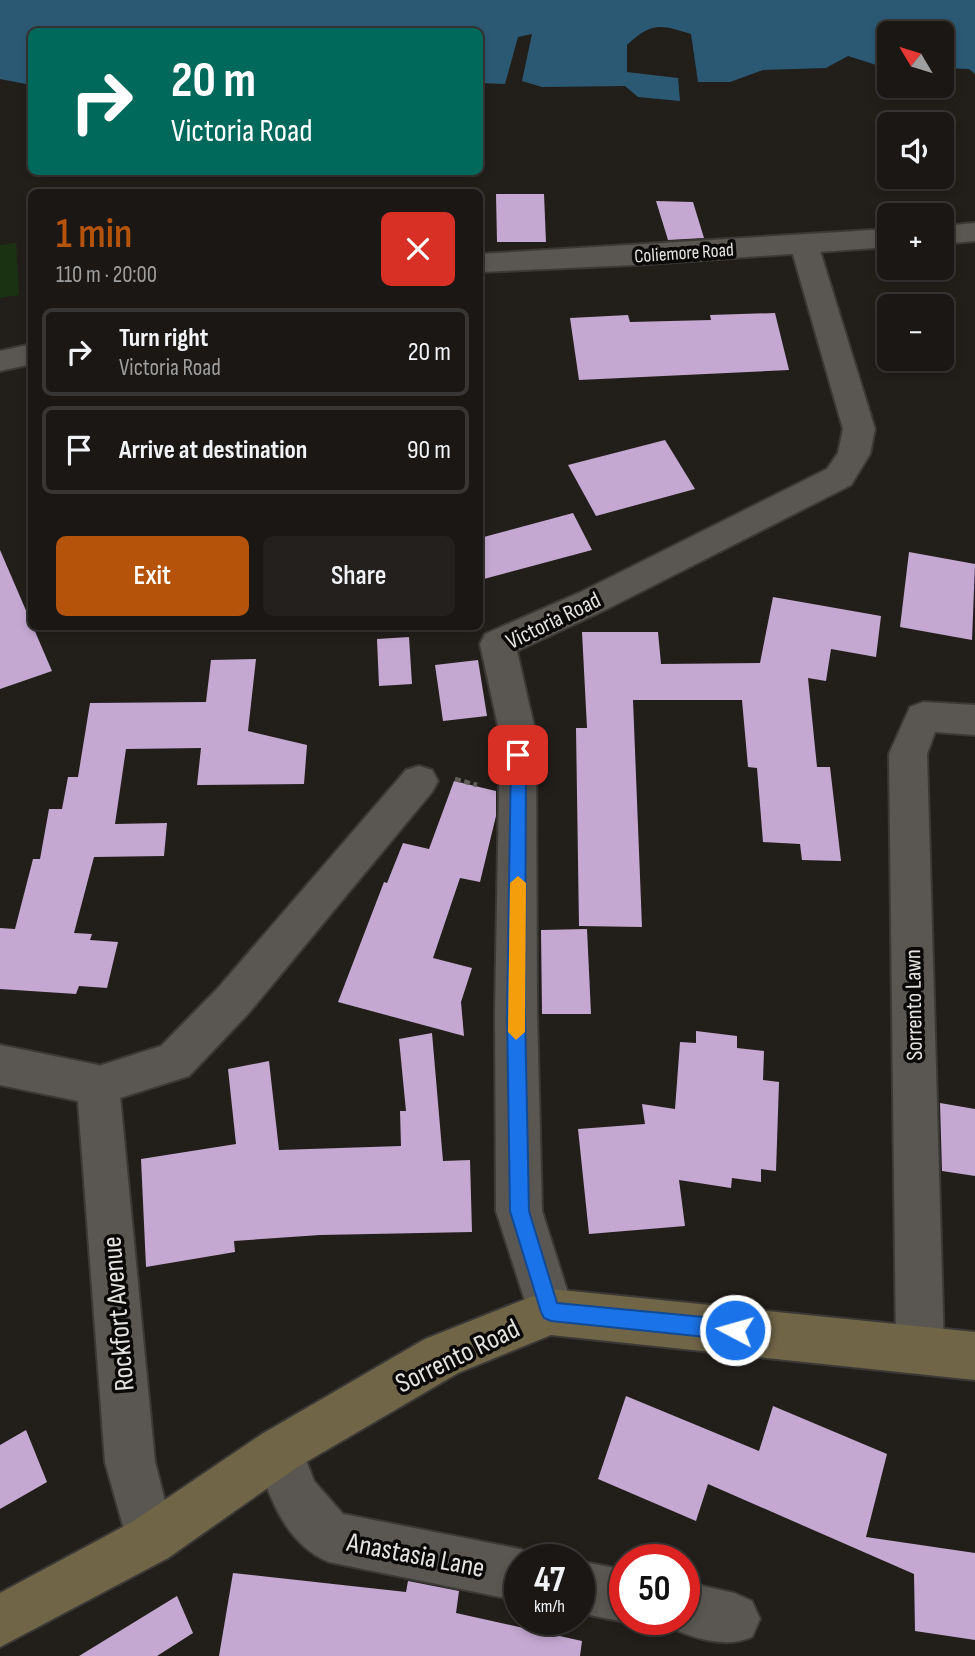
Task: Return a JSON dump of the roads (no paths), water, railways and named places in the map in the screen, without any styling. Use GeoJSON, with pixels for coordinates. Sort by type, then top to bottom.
{"type":"FeatureCollection","features":[{"type":"Feature","properties":{"kind":"main road","name":"Sorrento Road"},"geometry":{"type":"LineString","coordinates":[[0,1621],[150,1540],[279,1451],[442,1356],[551,1312],[920,1348],[975,1356]]}},
{"type":"Feature","properties":{"kind":"street"},"geometry":{"type":"LineString","coordinates":[[954,234],[975,232]]}},
{"type":"Feature","properties":{"kind":"street","name":"Coliemore Road"},"geometry":{"type":"LineString","coordinates":[[483,263],[877,239]]}},
{"type":"Feature","properties":{"kind":"street","name":"Victoria Road"},"geometry":{"type":"LineString","coordinates":[[551,1312],[519,1211],[516,1013],[518,735],[498,644],[594,600],[839,477],[854,454],[859,429],[804,244]]}},
{"type":"Feature","properties":{"kind":"street"},"geometry":{"type":"LineString","coordinates":[[0,361],[28,355]]}},
{"type":"Feature","properties":{"kind":"street","name":"Sorrento Lawn"},"geometry":{"type":"LineString","coordinates":[[920,1348],[908,754],[923,718],[975,720]]}},
{"type":"Feature","properties":{"kind":"street"},"geometry":{"type":"LineString","coordinates":[[0,1065],[98,1085],[174,1062],[233,1001],[419,781]]}},
{"type":"Feature","properties":{"kind":"street","name":"Rockfort Avenue"},"geometry":{"type":"LineString","coordinates":[[98,1085],[130,1462],[150,1540]]}},
{"type":"Feature","properties":{"kind":"street","name":"Anastasia Lane"},"geometry":{"type":"LineString","coordinates":[[279,1451],[295,1497],[329,1537],[504,1572]]}},
{"type":"Feature","properties":{"kind":"street"},"geometry":{"type":"LineString","coordinates":[[700,1612],[734,1619]]}},
{"type":"Feature","properties":{"kind":"water"},"geometry":{"type":"Polygon","coordinates":[[[0,0],[975,0],[975,74],[969,69],[954,68],[954,21],[877,21],[877,65],[848,56],[826,68],[763,70],[730,82],[698,82],[691,34],[663,27],[643,32],[627,45],[627,72],[678,78],[680,101],[638,97],[625,86],[542,87],[522,81],[532,34],[518,37],[505,84],[483,83],[483,28],[28,28],[28,84],[0,79],[0,0]]]}}]}
